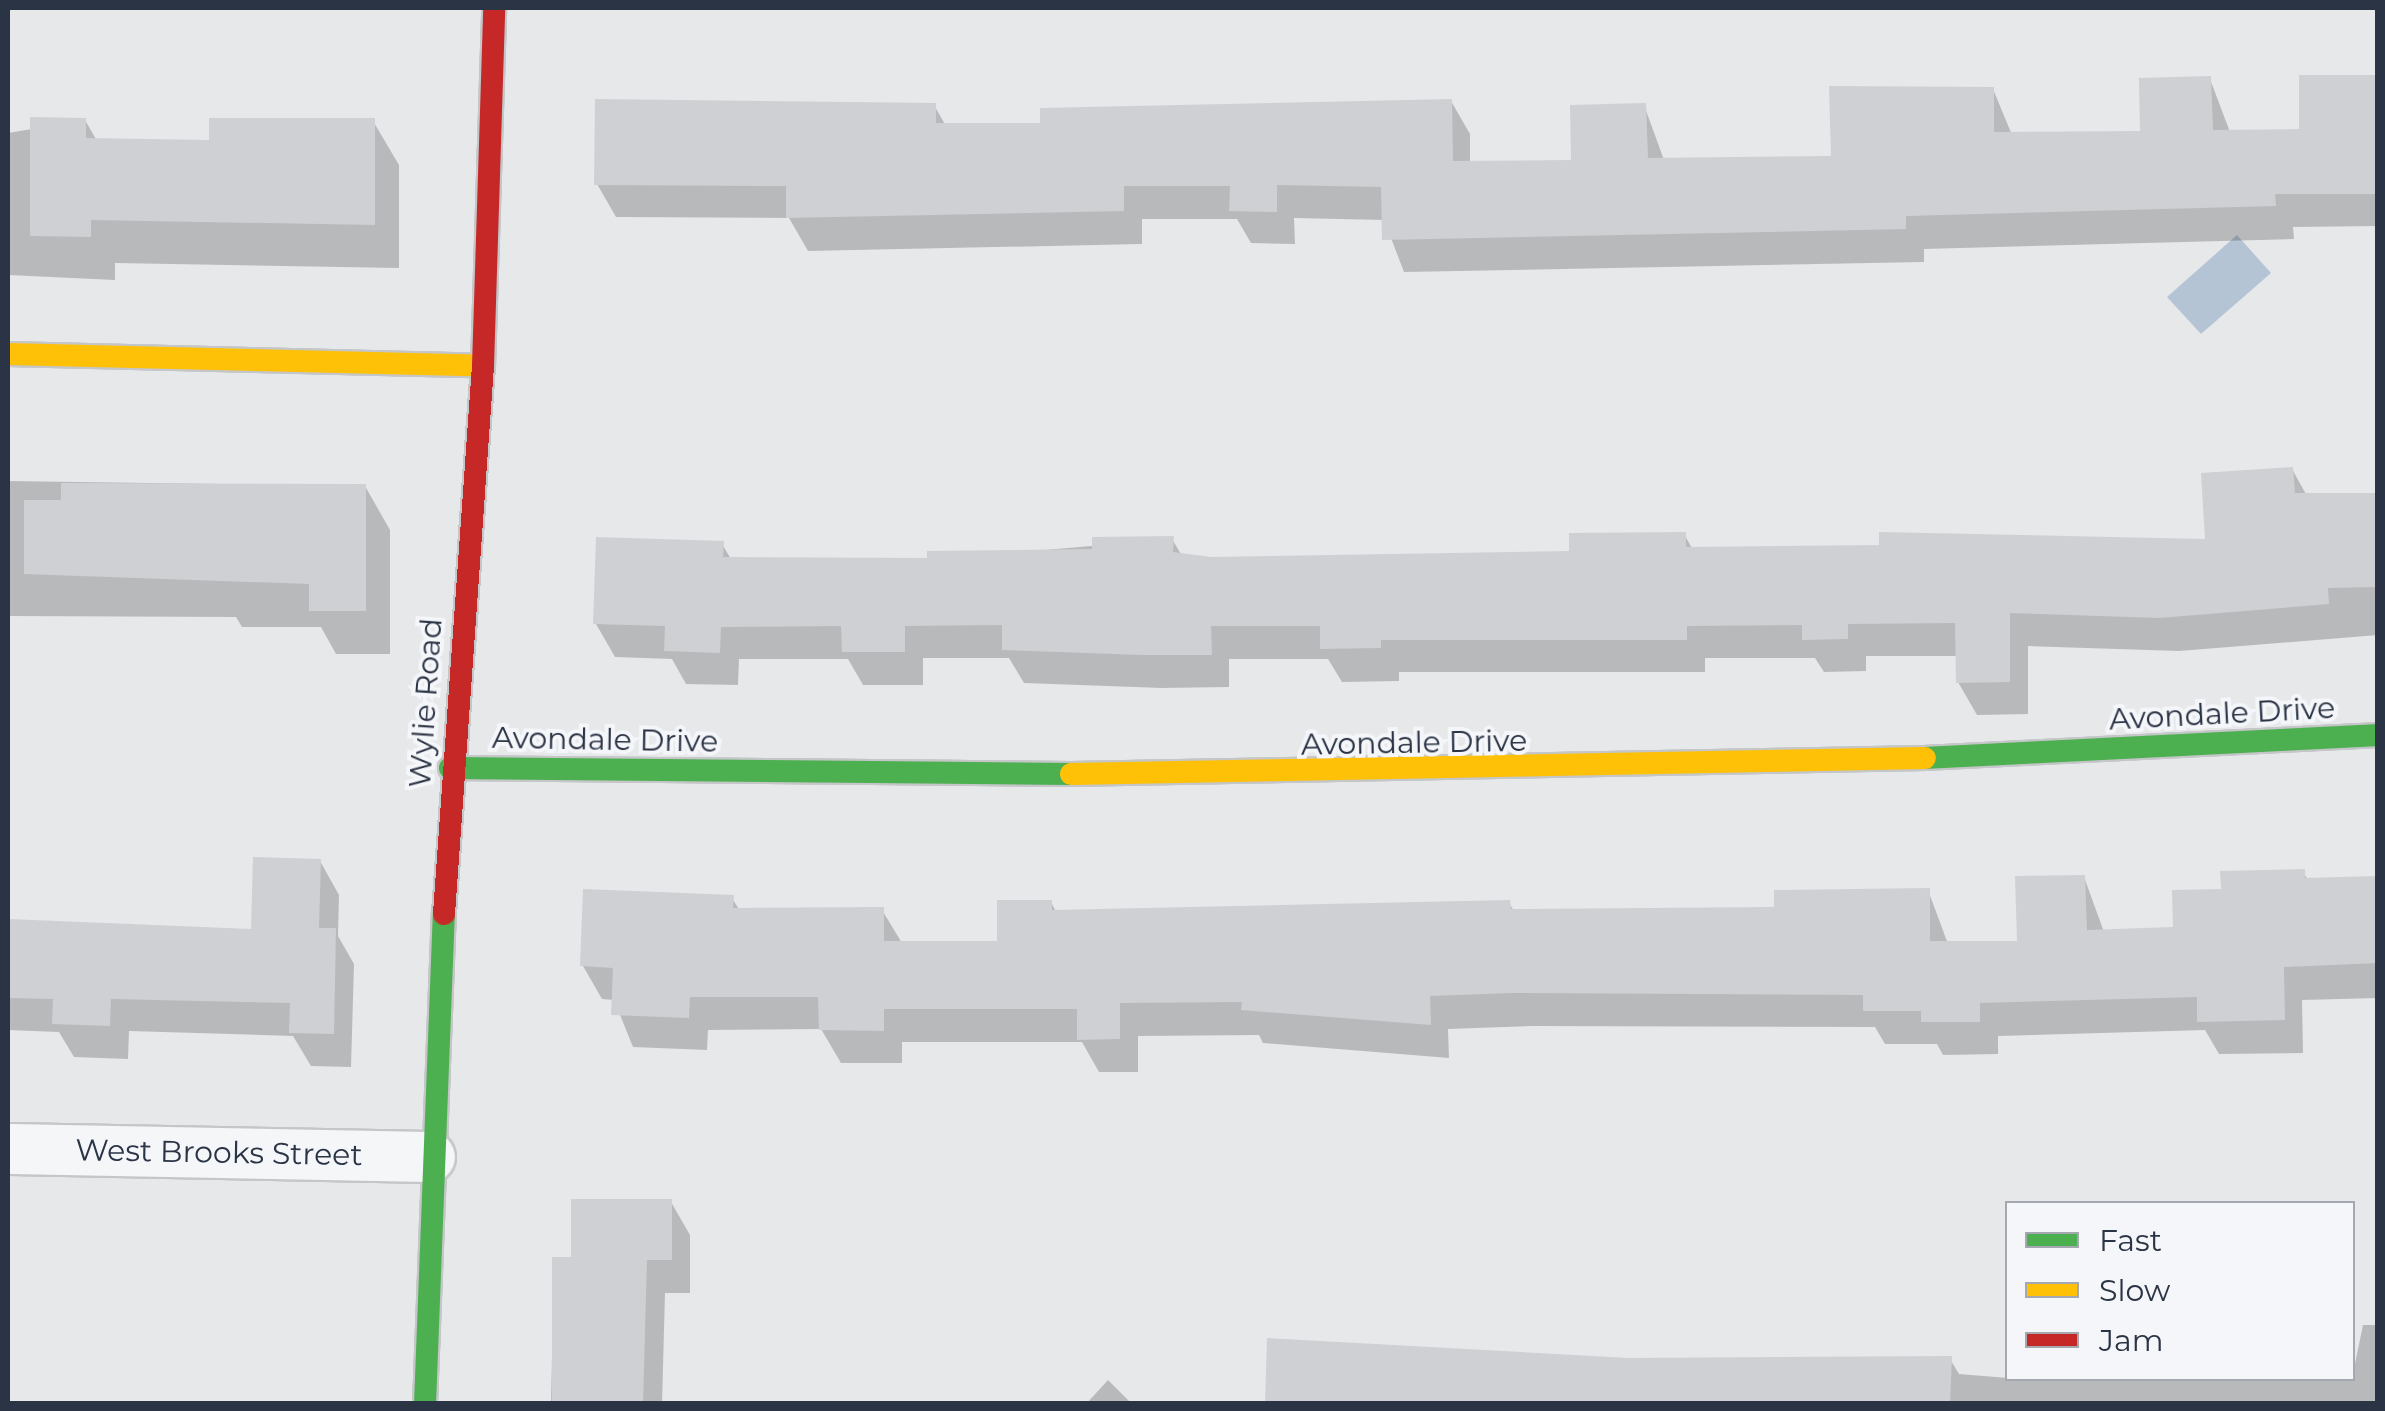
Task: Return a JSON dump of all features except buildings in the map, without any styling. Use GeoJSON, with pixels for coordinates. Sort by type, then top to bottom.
{"type":"FeatureCollection","features":[{"type":"Feature","properties":{"kind":"street","name":"Wylie Road"},"geometry":{"type":"LineString","coordinates":[[425,1404],[430,1157],[450,768],[484,366],[494,8]]}},
{"type":"Feature","properties":{"kind":"street"},"geometry":{"type":"LineString","coordinates":[[8,354],[484,366]]}},
{"type":"Feature","properties":{"kind":"street","name":"Avondale Drive"},"geometry":{"type":"LineString","coordinates":[[450,768],[1204,776],[1726,768],[2378,736]]}},
{"type":"Feature","properties":{"kind":"street","name":"West Brooks Street"},"geometry":{"type":"LineString","coordinates":[[8,1149],[430,1157]]}},
{"type":"Feature","properties":{"kind":"water"},"geometry":{"type":"Polygon","coordinates":[[[2237,235],[2271,273],[2201,334],[2167,297],[2237,235]]]}},
{"type":"Feature","properties":{"kind":"traffic: fast"},"geometry":{"type":"LineString","coordinates":[[1925,758],[2378,735]]}},
{"type":"Feature","properties":{"kind":"traffic: fast"},"geometry":{"type":"LineString","coordinates":[[450,768],[1071,774]]}},
{"type":"Feature","properties":{"kind":"traffic: fast"},"geometry":{"type":"LineString","coordinates":[[425,1404],[444,914]]}},
{"type":"Feature","properties":{"kind":"traffic: slow"},"geometry":{"type":"LineString","coordinates":[[8,354],[483,366]]}},
{"type":"Feature","properties":{"kind":"traffic: slow"},"geometry":{"type":"LineString","coordinates":[[1071,774],[1925,758]]}},
{"type":"Feature","properties":{"kind":"traffic: jam"},"geometry":{"type":"LineString","coordinates":[[444,914],[483,366],[494,8]]}}]}
